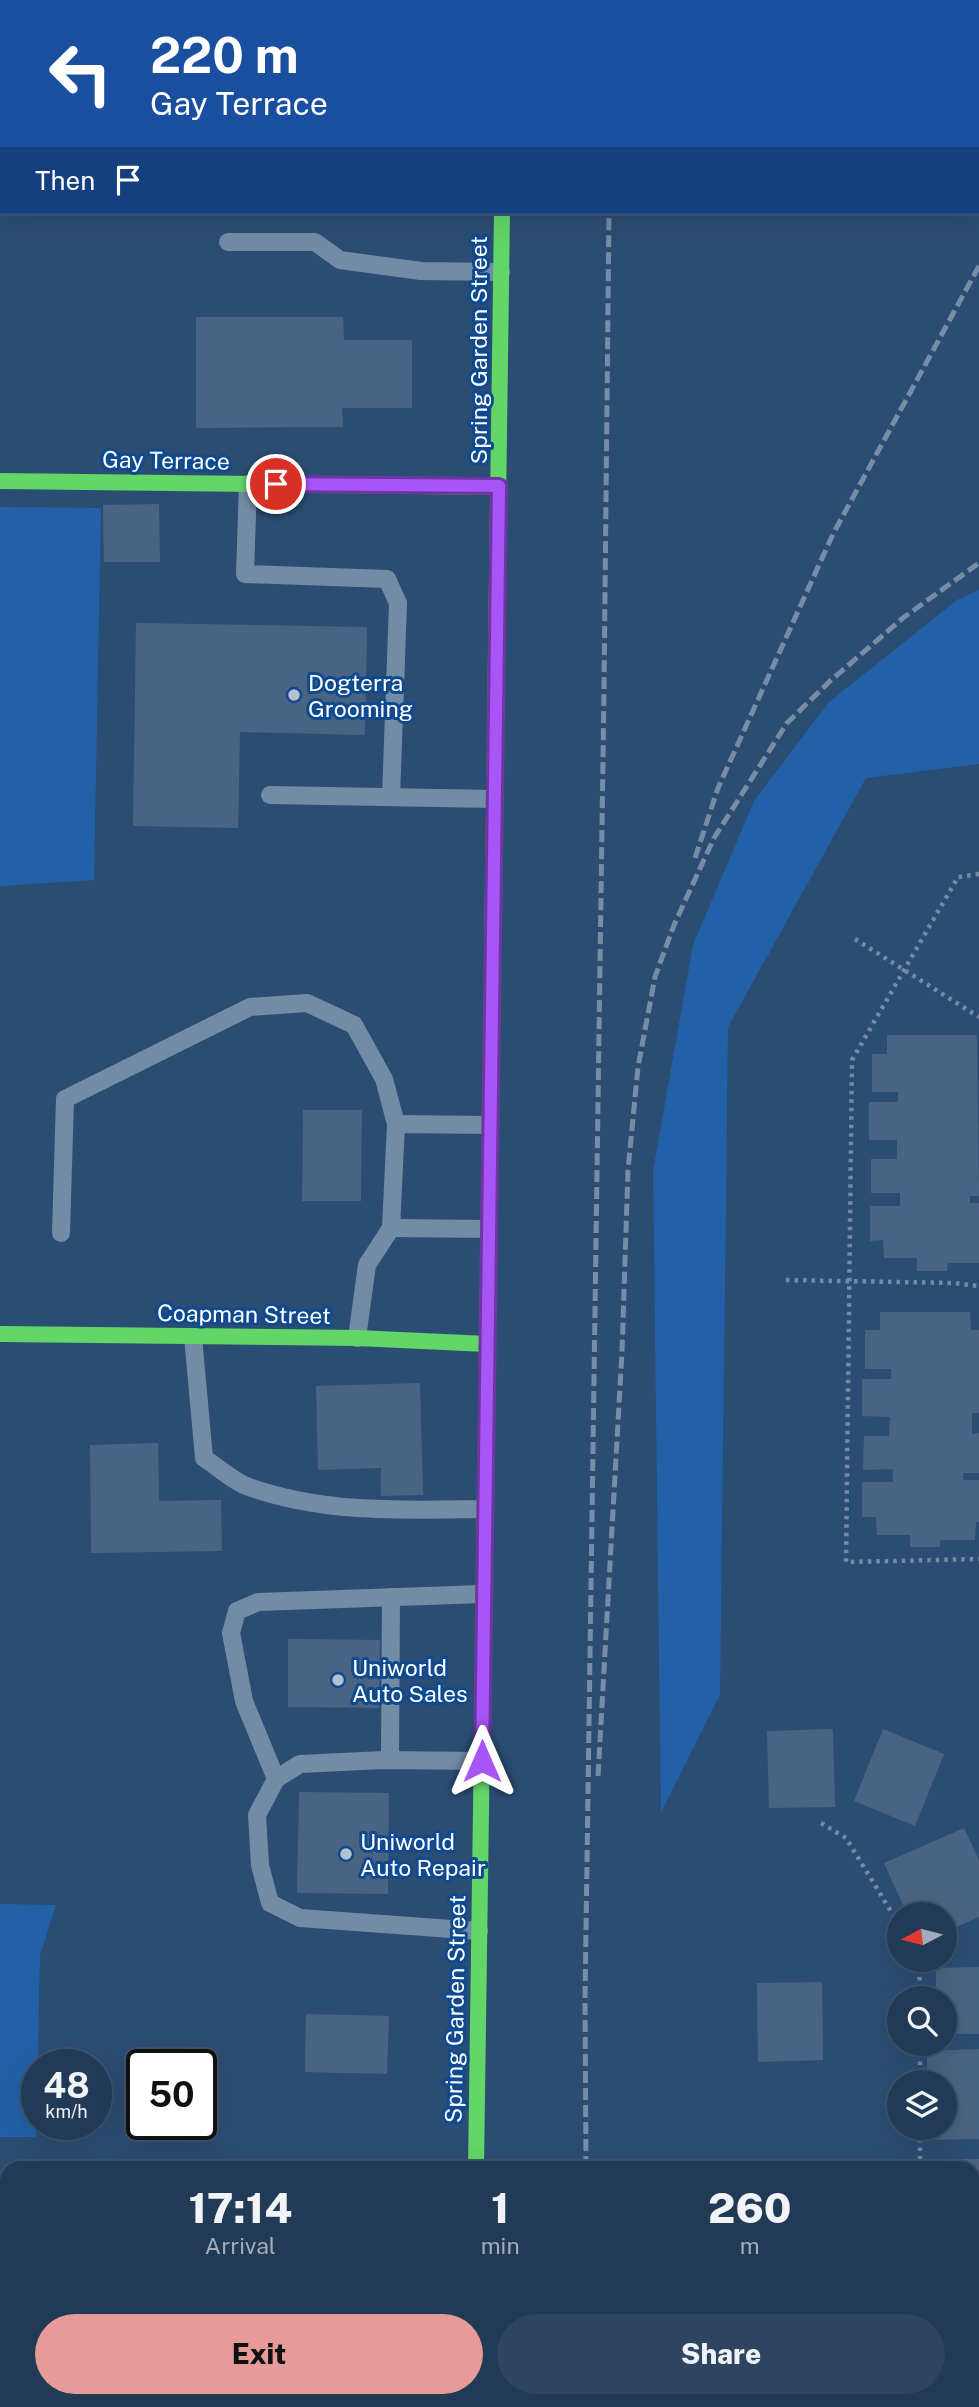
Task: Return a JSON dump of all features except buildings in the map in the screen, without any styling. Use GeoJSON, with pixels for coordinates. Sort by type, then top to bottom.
{"type":"FeatureCollection","features":[{"type":"Feature","properties":{"kind":"main road","name":"Spring Garden Street"},"geometry":{"type":"LineString","coordinates":[[476,2161],[502,214]]}},
{"type":"Feature","properties":{"kind":"main road","name":"Gay Terrace"},"geometry":{"type":"LineString","coordinates":[[0,481],[499,486]]}},
{"type":"Feature","properties":{"kind":"main road","name":"Coapman Street"},"geometry":{"type":"LineString","coordinates":[[0,1334],[357,1338],[487,1344]]}},
{"type":"Feature","properties":{"kind":"lane"},"geometry":{"type":"LineString","coordinates":[[228,242],[316,242],[340,260],[421,271],[500,272]]}},
{"type":"Feature","properties":{"kind":"lane"},"geometry":{"type":"LineString","coordinates":[[248,484],[245,574],[387,579],[398,603],[391,797]]}},
{"type":"Feature","properties":{"kind":"lane"},"geometry":{"type":"LineString","coordinates":[[270,794],[495,799]]}},
{"type":"Feature","properties":{"kind":"lane"},"geometry":{"type":"LineString","coordinates":[[61,1233],[65,1099],[250,1007],[307,1003],[354,1025],[384,1079],[396,1124],[391,1228],[368,1265],[357,1338]]}},
{"type":"Feature","properties":{"kind":"lane"},"geometry":{"type":"LineString","coordinates":[[396,1124],[490,1125]]}},
{"type":"Feature","properties":{"kind":"lane"},"geometry":{"type":"LineString","coordinates":[[391,1228],[489,1229]]}},
{"type":"Feature","properties":{"kind":"lane"},"geometry":{"type":"LineString","coordinates":[[193,1337],[204,1458],[247,1487],[321,1506],[399,1510],[485,1509]]}},
{"type":"Feature","properties":{"kind":"lane"},"geometry":{"type":"LineString","coordinates":[[276,1779],[244,1701],[231,1633],[237,1611],[258,1602],[482,1594]]}},
{"type":"Feature","properties":{"kind":"lane"},"geometry":{"type":"LineString","coordinates":[[390,1760],[391,1597]]}},
{"type":"Feature","properties":{"kind":"lane"},"geometry":{"type":"LineString","coordinates":[[479,1931],[300,1918],[270,1903],[260,1865],[257,1815],[276,1779],[300,1764],[390,1760],[482,1761]]}},
{"type":"Feature","properties":{"kind":"path"},"geometry":{"type":"LineString","coordinates":[[979,874],[958,877],[852,1060],[847,1280],[846,1562],[979,1559]]}},
{"type":"Feature","properties":{"kind":"path"},"geometry":{"type":"LineString","coordinates":[[855,939],[979,1017]]}},
{"type":"Feature","properties":{"kind":"path"},"geometry":{"type":"LineString","coordinates":[[786,1280],[979,1286]]}},
{"type":"Feature","properties":{"kind":"path"},"geometry":{"type":"LineString","coordinates":[[821,1824],[846,1838],[887,1905]]}},
{"type":"Feature","properties":{"kind":"path"},"geometry":{"type":"LineString","coordinates":[[920,2140],[920,2161]]}},
{"type":"Feature","properties":{"kind":"shaded area"},"geometry":{"type":"Polygon","coordinates":[[[0,507],[101,508],[94,880],[0,886],[0,507]]]}},
{"type":"Feature","properties":{"kind":"shaded area"},"geometry":{"type":"Polygon","coordinates":[[[979,590],[979,764],[866,778],[728,1027],[720,1694],[661,1812],[653,1171],[693,945],[754,801],[829,702],[957,600],[979,590]]]}},
{"type":"Feature","properties":{"kind":"shaded area"},"geometry":{"type":"Polygon","coordinates":[[[0,1904],[56,1905],[40,1955],[38,2049],[21,2049],[21,2137],[0,2137],[0,1904]]]}},
{"type":"Feature","properties":{"kind":"railway"},"geometry":{"type":"LineString","coordinates":[[586,2161],[585,2000],[609,214]]}},
{"type":"Feature","properties":{"kind":"railway"},"geometry":{"type":"LineString","coordinates":[[695,858],[718,788],[833,534],[979,266]]}},
{"type":"Feature","properties":{"kind":"railway"},"geometry":{"type":"LineString","coordinates":[[598,1776],[622,1352],[628,1170],[638,1067],[655,977],[674,925],[714,838],[787,723],[829,682],[903,618],[979,563]]}},
{"type":"Feature","properties":{"kind":"traffic: fast"},"geometry":{"type":"LineString","coordinates":[[497,578],[502,214]]}},
{"type":"Feature","properties":{"kind":"traffic: fast"},"geometry":{"type":"LineString","coordinates":[[0,481],[499,487]]}},
{"type":"Feature","properties":{"kind":"traffic: fast"},"geometry":{"type":"LineString","coordinates":[[0,1334],[357,1338],[487,1344]]}},
{"type":"Feature","properties":{"kind":"traffic: fast"},"geometry":{"type":"LineString","coordinates":[[476,2161],[482,1737]]}},
{"type":"Feature","properties":{"kind":"traffic: slow"},"geometry":{"type":"LineString","coordinates":[[492,968],[497,578]]}},
{"type":"Feature","properties":{"kind":"traffic: slow"},"geometry":{"type":"LineString","coordinates":[[482,1737],[488,1279]]}},
{"type":"Feature","properties":{"kind":"traffic: jam"},"geometry":{"type":"LineString","coordinates":[[488,1279],[492,968]]}},
{"type":"Feature","properties":{"kind":"place","name":"Dogterra Grooming"},"geometry":{"type":"Point","coordinates":[294,695]}},
{"type":"Feature","properties":{"kind":"place","name":"Uniworld Auto Sales"},"geometry":{"type":"Point","coordinates":[338,1680]}},
{"type":"Feature","properties":{"kind":"place","name":"Uniworld Auto Repair"},"geometry":{"type":"Point","coordinates":[346,1854]}},
{"type":"Feature","properties":{"kind":"route"},"geometry":{"type":"LineString","coordinates":[[276,484],[499,486],[489,1275],[482,1594],[482,1761]]}}]}
